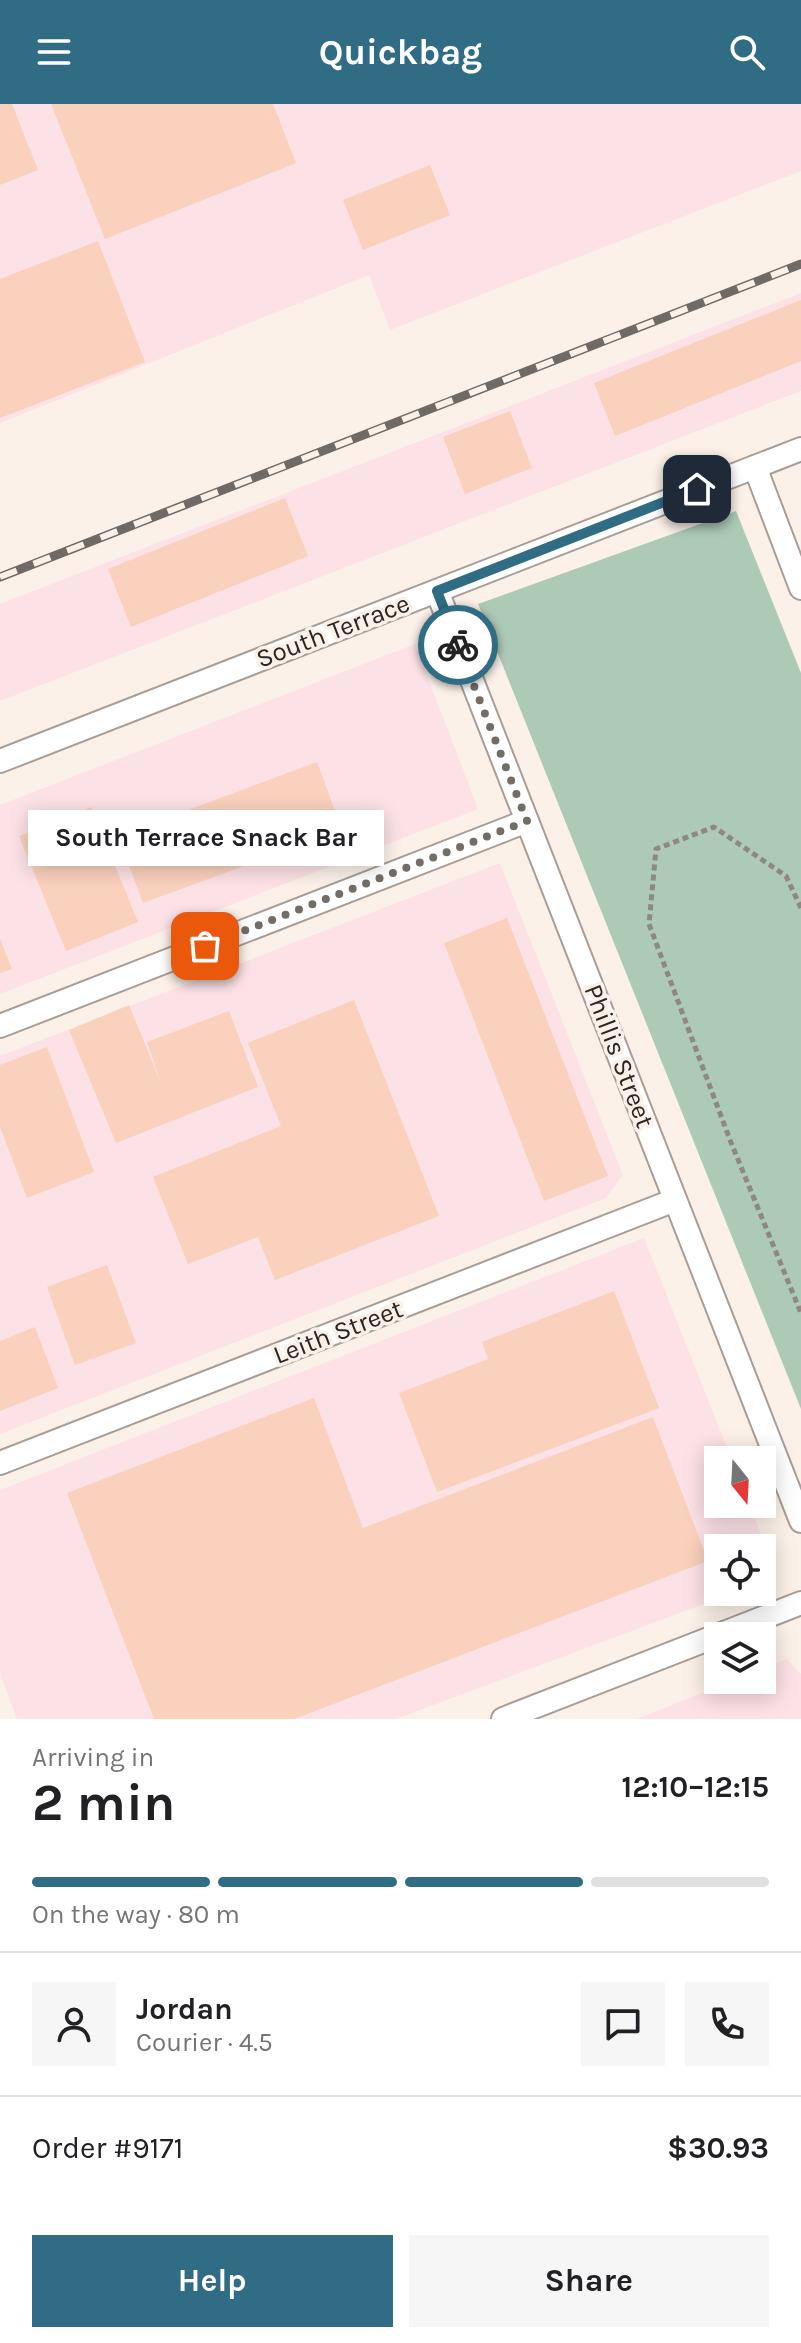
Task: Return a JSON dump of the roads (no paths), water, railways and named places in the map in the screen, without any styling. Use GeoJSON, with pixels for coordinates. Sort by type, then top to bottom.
{"type":"FeatureCollection","features":[{"type":"Feature","properties":{"kind":"street","name":"South Terrace"},"geometry":{"type":"LineString","coordinates":[[0,761],[801,449]]}},
{"type":"Feature","properties":{"kind":"street"},"geometry":{"type":"LineString","coordinates":[[755,467],[801,588]]}},
{"type":"Feature","properties":{"kind":"street","name":"Phillis Street"},"geometry":{"type":"LineString","coordinates":[[437,591],[801,1521]]}},
{"type":"Feature","properties":{"kind":"street"},"geometry":{"type":"LineString","coordinates":[[0,1026],[527,821]]}},
{"type":"Feature","properties":{"kind":"street","name":"Leith Street"},"geometry":{"type":"LineString","coordinates":[[0,1463],[675,1200]]}},
{"type":"Feature","properties":{"kind":"street"},"geometry":{"type":"LineString","coordinates":[[503,1719],[545,1711],[801,1603]]}},
{"type":"Feature","properties":{"kind":"railway"},"geometry":{"type":"LineString","coordinates":[[0,577],[801,264]]}},
{"type":"Feature","properties":{"kind":"place","name":"South Terrace Snack Bar"},"geometry":{"type":"Point","coordinates":[205,946]}}]}
